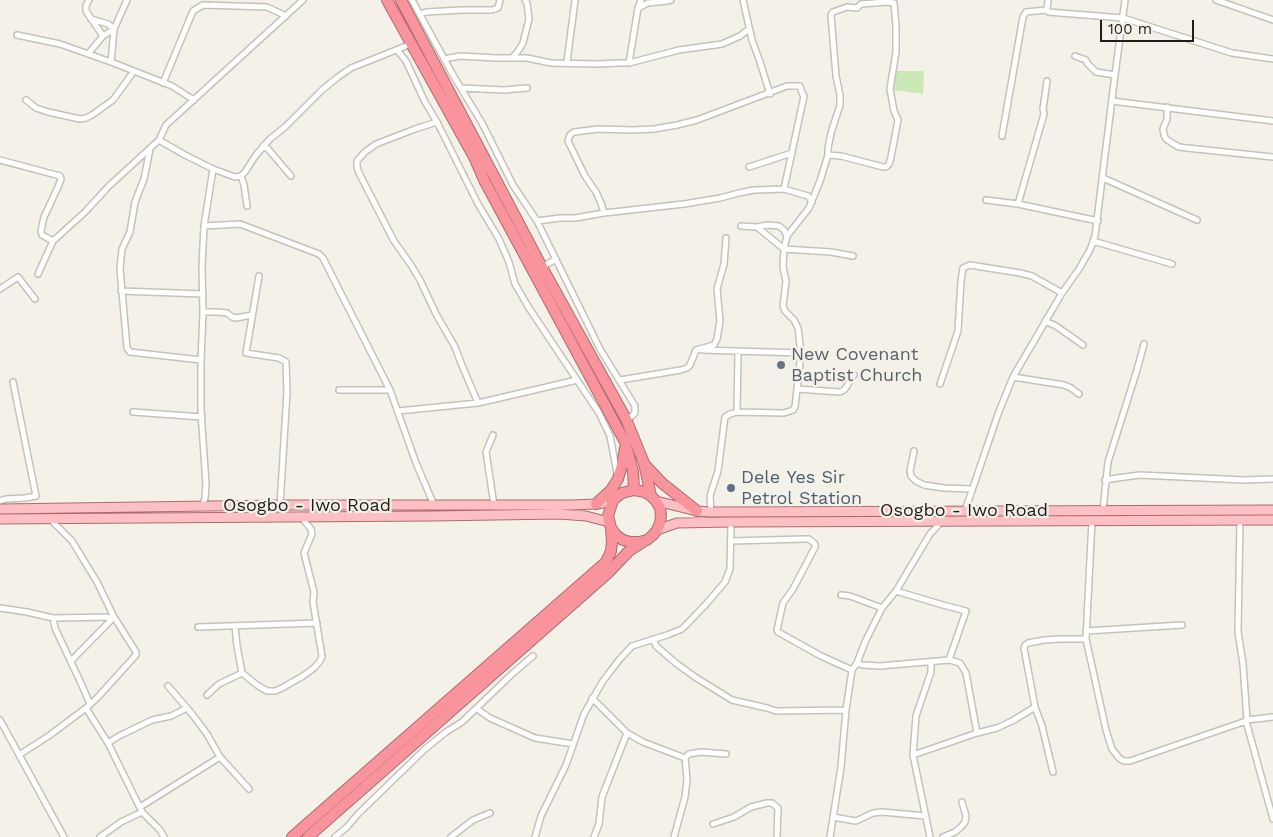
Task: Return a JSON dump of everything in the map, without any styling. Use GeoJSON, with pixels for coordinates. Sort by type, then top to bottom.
{"type":"FeatureCollection","features":[{"type":"Feature","properties":{"kind":"highway"},"geometry":{"type":"LineString","coordinates":[[387,0],[474,156],[485,182],[625,442],[633,471],[634,490]]}},
{"type":"Feature","properties":{"kind":"highway"},"geometry":{"type":"LineString","coordinates":[[308,837],[607,574],[629,551],[653,535],[660,523],[661,515],[644,463],[626,419],[542,266],[495,175],[448,76],[401,0]]}},
{"type":"Feature","properties":{"kind":"highway"},"geometry":{"type":"LineString","coordinates":[[485,182],[495,175]]}},
{"type":"Feature","properties":{"kind":"highway"},"geometry":{"type":"LineString","coordinates":[[596,504],[611,490],[618,479],[625,442]]}},
{"type":"Feature","properties":{"kind":"highway"},"geometry":{"type":"LineString","coordinates":[[644,463],[662,483],[697,512]]}},
{"type":"Feature","properties":{"kind":"highway"},"geometry":{"type":"LineString","coordinates":[[292,837],[606,562],[611,551],[612,542],[608,516],[613,500],[622,493],[634,490],[645,492],[654,498]]}},
{"type":"Feature","properties":{"kind":"highway"},"geometry":{"type":"LineString","coordinates":[[610,525],[616,535],[623,540],[631,542],[647,540]]}},
{"type":"Feature","properties":{"kind":"main road","name":"Osogbo - Iwo Road"},"geometry":{"type":"LineString","coordinates":[[654,498],[697,512],[1273,510]]}},
{"type":"Feature","properties":{"kind":"main road","name":"Osogbo - Iwo Road"},"geometry":{"type":"LineString","coordinates":[[0,508],[596,504],[613,500]]}},
{"type":"Feature","properties":{"kind":"main road","name":"Osogbo - Iwo Road"},"geometry":{"type":"LineString","coordinates":[[0,519],[559,514],[586,516],[610,525]]}},
{"type":"Feature","properties":{"kind":"main road","name":"Osogbo - Iwo Road"},"geometry":{"type":"LineString","coordinates":[[657,530],[677,523],[766,521],[1273,520]]}},
{"type":"Feature","properties":{"kind":"street"},"geometry":{"type":"LineString","coordinates":[[89,0],[86,5],[86,11],[103,36]]}},
{"type":"Feature","properties":{"kind":"street"},"geometry":{"type":"LineString","coordinates":[[111,62],[114,29],[128,0]]}},
{"type":"Feature","properties":{"kind":"street"},"geometry":{"type":"LineString","coordinates":[[38,274],[53,241],[159,140],[166,125],[302,0]]}},
{"type":"Feature","properties":{"kind":"street"},"geometry":{"type":"LineString","coordinates":[[412,0],[444,59],[448,76],[461,88],[482,123],[513,184],[537,221],[600,349],[635,406],[635,413],[626,419]]}},
{"type":"Feature","properties":{"kind":"street"},"geometry":{"type":"LineString","coordinates":[[420,14],[426,12],[492,10],[498,8],[500,0]]}},
{"type":"Feature","properties":{"kind":"street"},"geometry":{"type":"LineString","coordinates":[[513,57],[523,43],[528,19],[525,0]]}},
{"type":"Feature","properties":{"kind":"street"},"geometry":{"type":"LineString","coordinates":[[568,62],[575,0]]}},
{"type":"Feature","properties":{"kind":"street"},"geometry":{"type":"LineString","coordinates":[[629,63],[640,0]]}},
{"type":"Feature","properties":{"kind":"street"},"geometry":{"type":"LineString","coordinates":[[638,8],[648,3],[671,0]]}},
{"type":"Feature","properties":{"kind":"street"},"geometry":{"type":"LineString","coordinates":[[742,0],[752,40],[770,94]]}},
{"type":"Feature","properties":{"kind":"street"},"geometry":{"type":"LineString","coordinates":[[1047,10],[1048,0]]}},
{"type":"Feature","properties":{"kind":"street"},"geometry":{"type":"LineString","coordinates":[[965,511],[998,414],[1013,377],[1094,241],[1125,0]]}},
{"type":"Feature","properties":{"kind":"street"},"geometry":{"type":"LineString","coordinates":[[1216,0],[1272,18]]}},
{"type":"Feature","properties":{"kind":"street"},"geometry":{"type":"LineString","coordinates":[[712,512],[710,496],[718,471],[725,417],[737,412],[784,413],[793,410],[795,407],[802,352],[798,328],[783,306],[786,281],[783,267],[784,249],[787,236],[812,202],[828,155],[828,148],[840,105],[831,15],[833,12],[847,7],[857,8],[860,2],[888,2],[894,4],[897,46],[890,89],[894,111],[898,120],[892,157],[889,164],[883,167],[841,156],[828,155]]}},
{"type":"Feature","properties":{"kind":"street"},"geometry":{"type":"LineString","coordinates":[[163,83],[193,11],[203,5],[267,7],[286,16]]}},
{"type":"Feature","properties":{"kind":"street"},"geometry":{"type":"LineString","coordinates":[[1002,136],[1016,53],[1023,17],[1026,12],[1047,10],[1048,12],[1123,18],[1232,53],[1273,60]]}},
{"type":"Feature","properties":{"kind":"street"},"geometry":{"type":"LineString","coordinates":[[91,19],[108,24],[114,29]]}},
{"type":"Feature","properties":{"kind":"street"},"geometry":{"type":"LineString","coordinates":[[88,54],[103,36],[114,29]]}},
{"type":"Feature","properties":{"kind":"street"},"geometry":{"type":"LineString","coordinates":[[444,59],[460,56],[513,57],[551,62],[629,63],[679,50],[722,44],[750,29]]}},
{"type":"Feature","properties":{"kind":"street"},"geometry":{"type":"LineString","coordinates":[[17,35],[60,44],[111,62],[172,86],[194,100]]}},
{"type":"Feature","properties":{"kind":"street"},"geometry":{"type":"LineString","coordinates":[[159,140],[213,169],[241,176],[246,172],[263,146],[338,77],[351,68],[412,44]]}},
{"type":"Feature","properties":{"kind":"street"},"geometry":{"type":"LineString","coordinates":[[397,50],[406,61],[478,204],[499,239],[510,262],[515,284],[599,413],[610,436],[618,479]]}},
{"type":"Feature","properties":{"kind":"street"},"geometry":{"type":"LineString","coordinates":[[1075,56],[1086,60],[1096,72],[1115,75]]}},
{"type":"Feature","properties":{"kind":"street"},"geometry":{"type":"LineString","coordinates":[[26,100],[36,108],[48,112],[80,119],[86,118],[92,116],[113,100],[134,71]]}},
{"type":"Feature","properties":{"kind":"street"},"geometry":{"type":"LineString","coordinates":[[1018,204],[1044,114],[1043,108],[1047,81]]}},
{"type":"Feature","properties":{"kind":"street"},"geometry":{"type":"LineString","coordinates":[[604,213],[596,192],[585,176],[568,141],[570,135],[574,132],[598,129],[632,130],[677,125],[697,120],[787,86],[800,86],[804,96],[784,189]]}},
{"type":"Feature","properties":{"kind":"street"},"geometry":{"type":"LineString","coordinates":[[461,88],[504,90],[527,88]]}},
{"type":"Feature","properties":{"kind":"street"},"geometry":{"type":"LineString","coordinates":[[1112,101],[1273,120]]}},
{"type":"Feature","properties":{"kind":"street"},"geometry":{"type":"LineString","coordinates":[[1167,107],[1167,119],[1163,129],[1164,135],[1166,139],[1179,147],[1273,157]]}},
{"type":"Feature","properties":{"kind":"street"},"geometry":{"type":"LineString","coordinates":[[436,122],[376,144],[365,152],[356,164],[394,241],[420,280],[436,314],[455,347],[478,402]]}},
{"type":"Feature","properties":{"kind":"street"},"geometry":{"type":"LineString","coordinates":[[263,146],[268,149],[292,176]]}},
{"type":"Feature","properties":{"kind":"street"},"geometry":{"type":"LineString","coordinates":[[150,149],[144,179],[135,202],[130,232],[122,249],[120,269],[128,351],[201,360]]}},
{"type":"Feature","properties":{"kind":"street"},"geometry":{"type":"LineString","coordinates":[[749,167],[792,153]]}},
{"type":"Feature","properties":{"kind":"street"},"geometry":{"type":"LineString","coordinates":[[0,160],[60,176],[61,179],[44,217],[41,231],[42,235],[53,241]]}},
{"type":"Feature","properties":{"kind":"street"},"geometry":{"type":"LineString","coordinates":[[202,507],[206,484],[202,417],[202,266],[204,226],[213,169]]}},
{"type":"Feature","properties":{"kind":"street"},"geometry":{"type":"LineString","coordinates":[[241,176],[247,206]]}},
{"type":"Feature","properties":{"kind":"street"},"geometry":{"type":"LineString","coordinates":[[1102,178],[1197,220]]}},
{"type":"Feature","properties":{"kind":"street"},"geometry":{"type":"LineString","coordinates":[[537,221],[684,204],[754,190],[784,189],[808,196],[812,202]]}},
{"type":"Feature","properties":{"kind":"street"},"geometry":{"type":"LineString","coordinates":[[808,196],[809,208]]}},
{"type":"Feature","properties":{"kind":"street"},"geometry":{"type":"LineString","coordinates":[[986,200],[1018,204],[1098,221]]}},
{"type":"Feature","properties":{"kind":"street"},"geometry":{"type":"LineString","coordinates":[[204,226],[240,224],[319,254],[323,258],[390,390],[416,463],[434,506]]}},
{"type":"Feature","properties":{"kind":"street"},"geometry":{"type":"LineString","coordinates":[[741,226],[779,226],[787,236]]}},
{"type":"Feature","properties":{"kind":"street"},"geometry":{"type":"LineString","coordinates":[[757,227],[784,249],[831,252],[853,256]]}},
{"type":"Feature","properties":{"kind":"street"},"geometry":{"type":"LineString","coordinates":[[696,350],[714,345],[717,339],[720,321],[717,289],[724,264],[726,238]]}},
{"type":"Feature","properties":{"kind":"street"},"geometry":{"type":"LineString","coordinates":[[1094,241],[1172,264]]}},
{"type":"Feature","properties":{"kind":"street"},"geometry":{"type":"LineString","coordinates":[[542,266],[556,259]]}},
{"type":"Feature","properties":{"kind":"street"},"geometry":{"type":"LineString","coordinates":[[940,384],[958,331],[961,281],[965,266],[970,264],[1032,276],[1062,293]]}},
{"type":"Feature","properties":{"kind":"street"},"geometry":{"type":"LineString","coordinates":[[259,276],[246,353],[279,358],[286,362],[287,392],[280,506]]}},
{"type":"Feature","properties":{"kind":"street"},"geometry":{"type":"LineString","coordinates":[[0,289],[18,277],[35,300]]}},
{"type":"Feature","properties":{"kind":"street"},"geometry":{"type":"LineString","coordinates":[[122,290],[203,294]]}},
{"type":"Feature","properties":{"kind":"street"},"geometry":{"type":"LineString","coordinates":[[203,312],[227,314],[232,318],[252,315]]}},
{"type":"Feature","properties":{"kind":"street"},"geometry":{"type":"LineString","coordinates":[[1045,321],[1056,326],[1083,345]]}},
{"type":"Feature","properties":{"kind":"street"},"geometry":{"type":"LineString","coordinates":[[1103,510],[1108,462],[1144,344]]}},
{"type":"Feature","properties":{"kind":"street"},"geometry":{"type":"LineString","coordinates":[[620,380],[681,370],[690,364],[696,350]]}},
{"type":"Feature","properties":{"kind":"street"},"geometry":{"type":"LineString","coordinates":[[696,350],[802,352]]}},
{"type":"Feature","properties":{"kind":"street"},"geometry":{"type":"LineString","coordinates":[[737,412],[738,352]]}},
{"type":"Feature","properties":{"kind":"street"},"geometry":{"type":"LineString","coordinates":[[797,389],[840,392],[848,386],[854,375]]}},
{"type":"Feature","properties":{"kind":"street"},"geometry":{"type":"LineString","coordinates":[[1013,377],[1064,385],[1079,394]]}},
{"type":"Feature","properties":{"kind":"street"},"geometry":{"type":"LineString","coordinates":[[398,411],[478,402],[577,380]]}},
{"type":"Feature","properties":{"kind":"street"},"geometry":{"type":"LineString","coordinates":[[0,501],[36,496],[13,382]]}},
{"type":"Feature","properties":{"kind":"street"},"geometry":{"type":"LineString","coordinates":[[339,390],[390,390]]}},
{"type":"Feature","properties":{"kind":"street"},"geometry":{"type":"LineString","coordinates":[[133,412],[202,417]]}},
{"type":"Feature","properties":{"kind":"street"},"geometry":{"type":"LineString","coordinates":[[494,435],[486,452],[494,505]]}},
{"type":"Feature","properties":{"kind":"street"},"geometry":{"type":"LineString","coordinates":[[914,451],[910,471],[911,476],[916,481],[924,485],[972,490]]}},
{"type":"Feature","properties":{"kind":"street"},"geometry":{"type":"LineString","coordinates":[[1105,480],[1140,475],[1244,480],[1273,479]]}},
{"type":"Feature","properties":{"kind":"street"},"geometry":{"type":"LineString","coordinates":[[235,626],[242,673],[267,691],[275,691],[303,676],[314,668],[322,657],[313,602],[314,592],[304,553],[312,534],[311,529],[301,517]]}},
{"type":"Feature","properties":{"kind":"street"},"geometry":{"type":"LineString","coordinates":[[19,755],[50,736],[88,706],[136,655],[97,582],[72,541],[50,519]]}},
{"type":"Feature","properties":{"kind":"street"},"geometry":{"type":"LineString","coordinates":[[1092,520],[1086,639],[1106,730],[1112,749],[1119,758],[1124,761],[1130,761],[1246,721],[1273,717]]}},
{"type":"Feature","properties":{"kind":"street"},"geometry":{"type":"LineString","coordinates":[[1240,520],[1238,632],[1246,721],[1273,819]]}},
{"type":"Feature","properties":{"kind":"street"},"geometry":{"type":"LineString","coordinates":[[830,837],[841,767],[852,670],[882,608],[896,591],[930,534],[941,521]]}},
{"type":"Feature","properties":{"kind":"street"},"geometry":{"type":"LineString","coordinates":[[534,837],[541,816],[566,766],[584,714],[603,681],[629,648],[682,628],[707,604],[725,582],[730,568],[731,522]]}},
{"type":"Feature","properties":{"kind":"street"},"geometry":{"type":"LineString","coordinates":[[732,541],[809,539],[815,544],[793,590],[784,603],[777,630],[821,656],[852,670]]}},
{"type":"Feature","properties":{"kind":"street"},"geometry":{"type":"LineString","coordinates":[[896,591],[966,611],[949,660]]}},
{"type":"Feature","properties":{"kind":"street"},"geometry":{"type":"LineString","coordinates":[[841,595],[850,596],[882,608]]}},
{"type":"Feature","properties":{"kind":"street"},"geometry":{"type":"LineString","coordinates":[[0,608],[53,618],[114,617]]}},
{"type":"Feature","properties":{"kind":"street"},"geometry":{"type":"LineString","coordinates":[[71,661],[114,617]]}},
{"type":"Feature","properties":{"kind":"street"},"geometry":{"type":"LineString","coordinates":[[53,618],[55,628],[71,661],[88,706],[141,809],[164,837]]}},
{"type":"Feature","properties":{"kind":"street"},"geometry":{"type":"LineString","coordinates":[[198,627],[317,623]]}},
{"type":"Feature","properties":{"kind":"street"},"geometry":{"type":"LineString","coordinates":[[1086,631],[1182,625]]}},
{"type":"Feature","properties":{"kind":"street"},"geometry":{"type":"LineString","coordinates":[[653,639],[656,646],[677,664],[732,700],[776,711],[846,710]]}},
{"type":"Feature","properties":{"kind":"street"},"geometry":{"type":"LineString","coordinates":[[1053,772],[1042,726],[1035,707],[1024,648],[1025,645],[1044,640],[1086,639]]}},
{"type":"Feature","properties":{"kind":"street"},"geometry":{"type":"LineString","coordinates":[[335,837],[425,749],[462,722],[533,656]]}},
{"type":"Feature","properties":{"kind":"street"},"geometry":{"type":"LineString","coordinates":[[857,663],[880,666],[949,660],[960,663],[966,673],[977,733]]}},
{"type":"Feature","properties":{"kind":"street"},"geometry":{"type":"LineString","coordinates":[[930,837],[913,755],[916,716],[931,672],[931,662]]}},
{"type":"Feature","properties":{"kind":"street"},"geometry":{"type":"LineString","coordinates":[[208,695],[219,684],[242,673]]}},
{"type":"Feature","properties":{"kind":"street"},"geometry":{"type":"LineString","coordinates":[[168,686],[207,734],[220,757],[249,789]]}},
{"type":"Feature","properties":{"kind":"street"},"geometry":{"type":"LineString","coordinates":[[592,698],[627,733],[643,742],[685,758]]}},
{"type":"Feature","properties":{"kind":"street"},"geometry":{"type":"LineString","coordinates":[[913,755],[977,733],[998,728],[1035,707]]}},
{"type":"Feature","properties":{"kind":"street"},"geometry":{"type":"LineString","coordinates":[[108,743],[152,720],[171,716],[187,708]]}},
{"type":"Feature","properties":{"kind":"street"},"geometry":{"type":"LineString","coordinates":[[477,709],[490,718],[535,738],[573,744]]}},
{"type":"Feature","properties":{"kind":"street"},"geometry":{"type":"LineString","coordinates":[[0,720],[64,837]]}},
{"type":"Feature","properties":{"kind":"street"},"geometry":{"type":"LineString","coordinates":[[594,837],[599,824],[602,797],[627,733]]}},
{"type":"Feature","properties":{"kind":"street"},"geometry":{"type":"LineString","coordinates":[[560,742],[571,751]]}},
{"type":"Feature","properties":{"kind":"street"},"geometry":{"type":"LineString","coordinates":[[685,758],[689,754],[701,752],[726,754]]}},
{"type":"Feature","properties":{"kind":"street"},"geometry":{"type":"LineString","coordinates":[[100,837],[220,757]]}},
{"type":"Feature","properties":{"kind":"street"},"geometry":{"type":"LineString","coordinates":[[674,837],[685,797],[687,779],[685,758]]}},
{"type":"Feature","properties":{"kind":"street"},"geometry":{"type":"LineString","coordinates":[[943,837],[955,832],[965,822],[966,816],[962,802]]}},
{"type":"Feature","properties":{"kind":"street"},"geometry":{"type":"LineString","coordinates":[[714,824],[734,817],[751,807],[772,803],[778,808],[777,837]]}},
{"type":"Feature","properties":{"kind":"street"},"geometry":{"type":"LineString","coordinates":[[833,817],[856,821],[873,813],[882,812],[926,816]]}},
{"type":"Feature","properties":{"kind":"street"},"geometry":{"type":"LineString","coordinates":[[451,837],[473,820],[490,813]]}},
{"type":"Feature","properties":{"kind":"green space"},"geometry":{"type":"Polygon","coordinates":[[[895,71],[924,71],[923,94],[894,90],[895,71]]]}},
{"type":"Feature","properties":{"kind":"place","name":"New Covenant Baptist Church"},"geometry":{"type":"Point","coordinates":[781,365]}},
{"type":"Feature","properties":{"kind":"place","name":"Dele Yes Sir Petrol Station"},"geometry":{"type":"Point","coordinates":[731,488]}}]}
